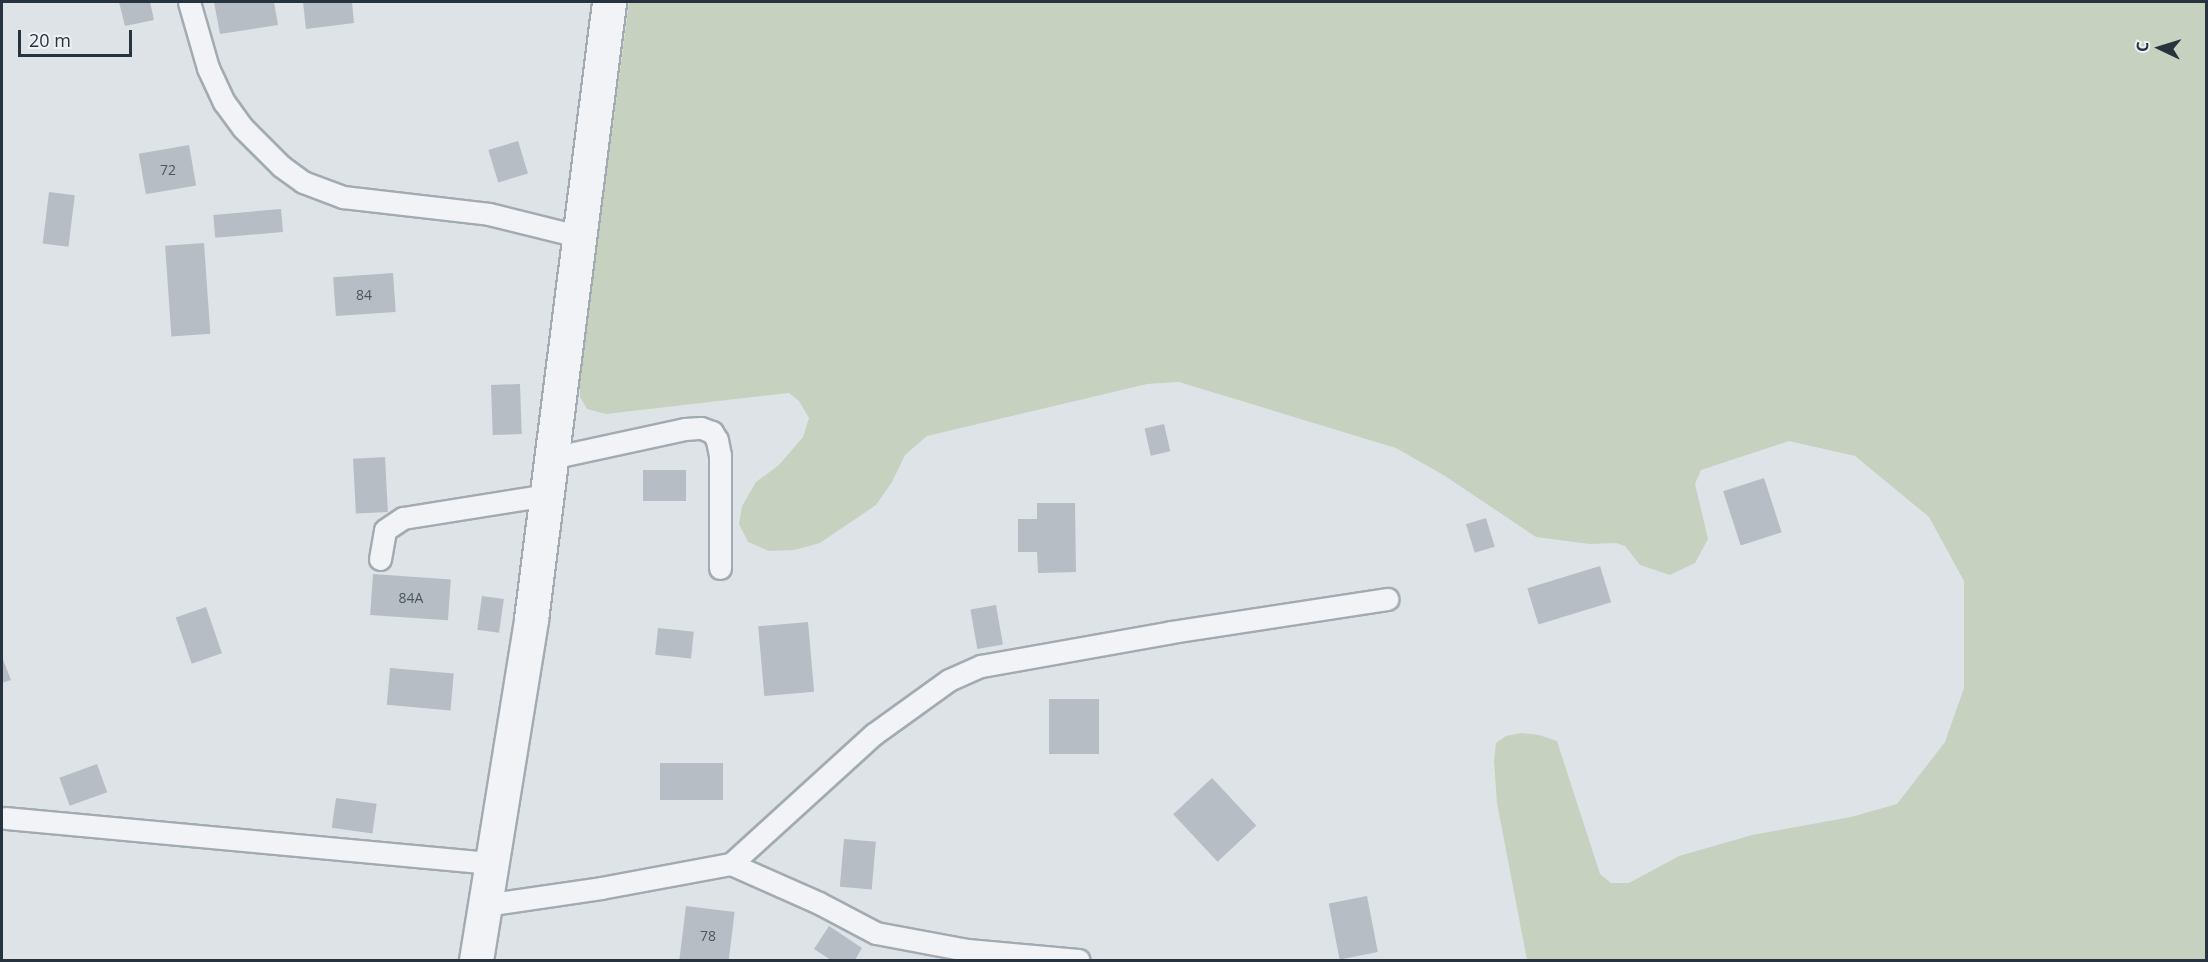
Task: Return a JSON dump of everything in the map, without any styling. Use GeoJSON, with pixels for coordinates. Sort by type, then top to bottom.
{"type":"FeatureCollection","features":[{"type":"Feature","properties":{"kind":"street"},"geometry":{"type":"LineString","coordinates":[[476,960],[529,631],[609,2]]}},
{"type":"Feature","properties":{"kind":"lane"},"geometry":{"type":"LineString","coordinates":[[189,2],[208,68],[224,102],[243,128],[280,166],[303,182],[343,197],[489,214],[578,236]]}},
{"type":"Feature","properties":{"kind":"lane"},"geometry":{"type":"LineString","coordinates":[[551,458],[685,429],[700,428],[712,432],[717,440],[720,455],[720,568]]}},
{"type":"Feature","properties":{"kind":"lane"},"geometry":{"type":"LineString","coordinates":[[380,559],[385,530],[403,519],[546,495]]}},
{"type":"Feature","properties":{"kind":"lane"},"geometry":{"type":"LineString","coordinates":[[485,905],[601,888],[731,864],[874,734],[950,680],[981,666],[1171,632],[1386,599]]}},
{"type":"Feature","properties":{"kind":"lane"},"geometry":{"type":"LineString","coordinates":[[5,818],[492,864]]}},
{"type":"Feature","properties":{"kind":"lane"},"geometry":{"type":"LineString","coordinates":[[731,864],[819,903],[876,933],[967,950],[1079,960]]}},
{"type":"Feature","properties":{"kind":"green space"},"geometry":{"type":"Polygon","coordinates":[[[629,2],[2206,2],[2206,960],[1527,960],[1497,803],[1494,761],[1496,743],[1506,736],[1521,733],[1539,735],[1557,741],[1600,874],[1611,883],[1629,883],[1679,856],[1752,835],[1851,817],[1897,804],[1945,742],[1964,688],[1964,581],[1929,517],[1855,456],[1789,441],[1701,470],[1695,484],[1708,539],[1695,563],[1670,575],[1640,565],[1625,546],[1616,543],[1590,544],[1536,537],[1445,476],[1396,448],[1179,382],[1147,384],[927,436],[905,455],[892,482],[876,505],[820,543],[794,550],[769,551],[748,542],[739,524],[742,506],[756,482],[779,465],[803,437],[809,418],[799,401],[789,393],[606,414],[587,409],[580,397],[580,377],[629,2]]]}},
{"type":"Feature","properties":{"kind":"building"},"geometry":{"type":"Polygon","coordinates":[[[119,2],[150,2],[154,20],[125,26],[119,2]]]}},
{"type":"Feature","properties":{"kind":"building"},"geometry":{"type":"Polygon","coordinates":[[[214,2],[274,2],[278,25],[220,34],[214,2]]]}},
{"type":"Feature","properties":{"kind":"building"},"geometry":{"type":"Polygon","coordinates":[[[303,2],[352,2],[354,23],[306,29],[303,2]]]}},
{"type":"Feature","properties":{"kind":"building"},"geometry":{"type":"Polygon","coordinates":[[[518,141],[528,174],[498,183],[488,150],[518,141]]]}},
{"type":"Feature","properties":{"kind":"building"},"geometry":{"type":"Polygon","coordinates":[[[189,145],[196,185],[146,194],[139,154],[189,145]]]}},
{"type":"Feature","properties":{"kind":"building"},"geometry":{"type":"Polygon","coordinates":[[[49,192],[75,195],[68,247],[43,244],[49,192]]]}},
{"type":"Feature","properties":{"kind":"building"},"geometry":{"type":"Polygon","coordinates":[[[281,209],[283,232],[215,238],[213,215],[281,209]]]}},
{"type":"Feature","properties":{"kind":"building"},"geometry":{"type":"Polygon","coordinates":[[[204,243],[210,334],[171,336],[165,246],[204,243]]]}},
{"type":"Feature","properties":{"kind":"building"},"geometry":{"type":"Polygon","coordinates":[[[393,273],[396,312],[336,316],[333,277],[393,273]]]}},
{"type":"Feature","properties":{"kind":"building"},"geometry":{"type":"Polygon","coordinates":[[[520,384],[522,434],[493,435],[491,385],[520,384]]]}},
{"type":"Feature","properties":{"kind":"building"},"geometry":{"type":"Polygon","coordinates":[[[1164,424],[1170,451],[1151,456],[1145,428],[1164,424]]]}},
{"type":"Feature","properties":{"kind":"building"},"geometry":{"type":"Polygon","coordinates":[[[385,457],[388,512],[356,514],[353,459],[385,457]]]}},
{"type":"Feature","properties":{"kind":"building"},"geometry":{"type":"Polygon","coordinates":[[[643,470],[686,470],[686,501],[643,501],[643,470]]]}},
{"type":"Feature","properties":{"kind":"building"},"geometry":{"type":"Polygon","coordinates":[[[1764,478],[1782,532],[1741,545],[1723,491],[1764,478]]]}},
{"type":"Feature","properties":{"kind":"building"},"geometry":{"type":"Polygon","coordinates":[[[1037,503],[1075,503],[1076,572],[1038,573],[1037,552],[1018,552],[1018,519],[1037,519],[1037,503]]]}},
{"type":"Feature","properties":{"kind":"building"},"geometry":{"type":"Polygon","coordinates":[[[1486,518],[1495,547],[1475,553],[1466,524],[1486,518]]]}},
{"type":"Feature","properties":{"kind":"building"},"geometry":{"type":"Polygon","coordinates":[[[1600,566],[1611,602],[1538,625],[1527,588],[1600,566]]]}},
{"type":"Feature","properties":{"kind":"building"},"geometry":{"type":"Polygon","coordinates":[[[373,574],[451,579],[448,620],[370,615],[373,574]]]}},
{"type":"Feature","properties":{"kind":"building"},"geometry":{"type":"Polygon","coordinates":[[[482,596],[504,599],[499,633],[477,630],[482,596]]]}},
{"type":"Feature","properties":{"kind":"building"},"geometry":{"type":"Polygon","coordinates":[[[996,605],[1003,644],[977,649],[970,610],[996,605]]]}},
{"type":"Feature","properties":{"kind":"building"},"geometry":{"type":"Polygon","coordinates":[[[206,607],[222,653],[192,664],[176,617],[206,607]]]}},
{"type":"Feature","properties":{"kind":"building"},"geometry":{"type":"Polygon","coordinates":[[[808,622],[814,692],[764,696],[758,626],[808,622]]]}},
{"type":"Feature","properties":{"kind":"building"},"geometry":{"type":"Polygon","coordinates":[[[658,628],[694,632],[691,659],[655,655],[658,628]]]}},
{"type":"Feature","properties":{"kind":"building"},"geometry":{"type":"Polygon","coordinates":[[[2,657],[11,680],[2,683],[2,657]]]}},
{"type":"Feature","properties":{"kind":"building"},"geometry":{"type":"Polygon","coordinates":[[[390,668],[454,674],[451,710],[387,705],[390,668]]]}},
{"type":"Feature","properties":{"kind":"building"},"geometry":{"type":"Polygon","coordinates":[[[1049,699],[1099,699],[1099,754],[1049,754],[1049,699]]]}},
{"type":"Feature","properties":{"kind":"building"},"geometry":{"type":"Polygon","coordinates":[[[660,763],[723,763],[723,800],[660,800],[660,763]]]}},
{"type":"Feature","properties":{"kind":"building"},"geometry":{"type":"Polygon","coordinates":[[[97,764],[107,792],[70,806],[59,778],[97,764]]]}},
{"type":"Feature","properties":{"kind":"building"},"geometry":{"type":"Polygon","coordinates":[[[1212,778],[1256,826],[1218,862],[1173,814],[1212,778]]]}},
{"type":"Feature","properties":{"kind":"building"},"geometry":{"type":"Polygon","coordinates":[[[336,798],[377,804],[372,833],[332,828],[336,798]]]}},
{"type":"Feature","properties":{"kind":"building"},"geometry":{"type":"Polygon","coordinates":[[[844,839],[876,842],[872,890],[840,887],[844,839]]]}},
{"type":"Feature","properties":{"kind":"building"},"geometry":{"type":"Polygon","coordinates":[[[1367,896],[1378,952],[1340,959],[1329,903],[1367,896]]]}},
{"type":"Feature","properties":{"kind":"building"},"geometry":{"type":"Polygon","coordinates":[[[686,906],[735,912],[729,960],[679,960],[686,906]]]}},
{"type":"Feature","properties":{"kind":"building"},"geometry":{"type":"Polygon","coordinates":[[[829,926],[862,948],[855,960],[831,960],[814,949],[829,926]]]}}]}
